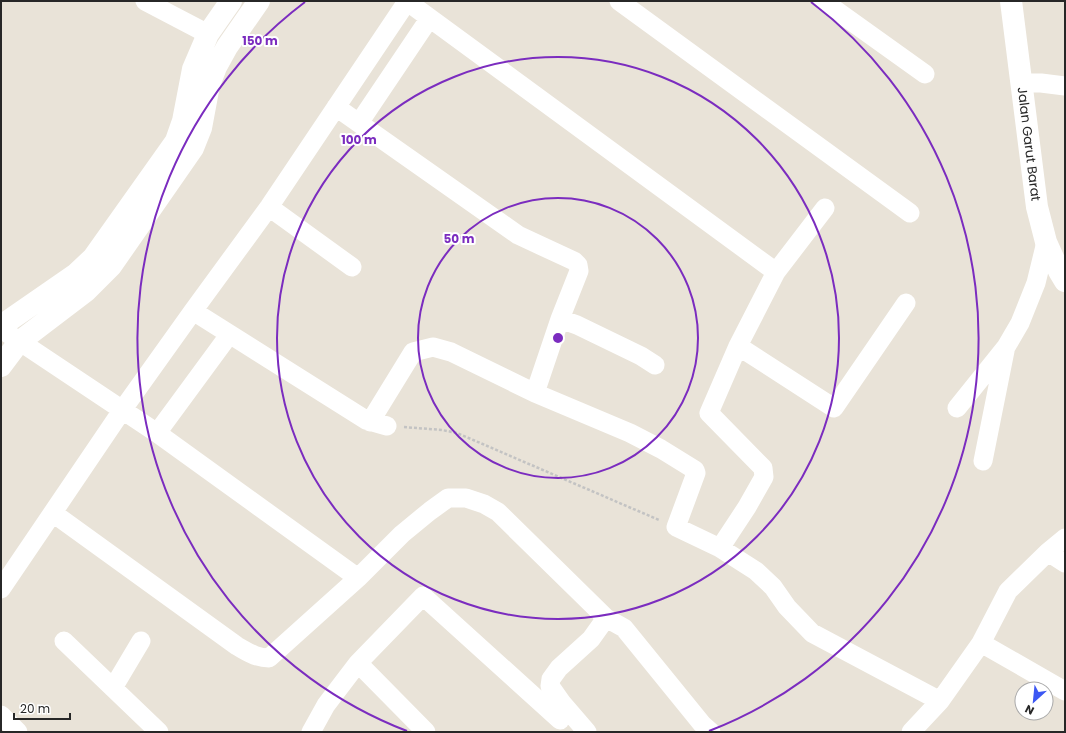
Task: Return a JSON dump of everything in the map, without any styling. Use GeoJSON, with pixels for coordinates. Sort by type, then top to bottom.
{"type":"FeatureCollection","features":[{"type":"Feature","properties":{"kind":"main road"},"geometry":{"type":"LineString","coordinates":[[1,326],[76,274],[93,258],[176,142],[183,121],[193,69],[208,34],[231,1]]}},
{"type":"Feature","properties":{"kind":"main road"},"geometry":{"type":"LineString","coordinates":[[1,366],[19,342],[86,291],[111,266],[193,148],[201,128],[209,85],[216,67],[227,47],[259,1]]}},
{"type":"Feature","properties":{"kind":"main road","name":"Jalan Garut Barat"},"geometry":{"type":"LineString","coordinates":[[1011,1],[1037,207],[1046,242],[1063,274]]}},
{"type":"Feature","properties":{"kind":"street"},"geometry":{"type":"LineString","coordinates":[[145,1],[208,34]]}},
{"type":"Feature","properties":{"kind":"street"},"geometry":{"type":"LineString","coordinates":[[619,1],[910,213]]}},
{"type":"Feature","properties":{"kind":"street"},"geometry":{"type":"LineString","coordinates":[[823,1],[925,74]]}},
{"type":"Feature","properties":{"kind":"street"},"geometry":{"type":"LineString","coordinates":[[1,589],[123,409],[269,208],[404,6],[407,4],[412,5],[429,19],[776,272]]}},
{"type":"Feature","properties":{"kind":"street"},"geometry":{"type":"LineString","coordinates":[[359,124],[429,19]]}},
{"type":"Feature","properties":{"kind":"street"},"geometry":{"type":"LineString","coordinates":[[1021,83],[1041,83],[1065,86]]}},
{"type":"Feature","properties":{"kind":"street"},"geometry":{"type":"LineString","coordinates":[[336,107],[518,235],[572,260],[579,267],[579,271],[560,319],[535,393]]}},
{"type":"Feature","properties":{"kind":"street"},"geometry":{"type":"LineString","coordinates":[[269,208],[352,267]]}},
{"type":"Feature","properties":{"kind":"street"},"geometry":{"type":"LineString","coordinates":[[720,548],[747,508],[764,477],[763,468],[709,413],[738,346],[776,272],[824,208]]}},
{"type":"Feature","properties":{"kind":"street"},"geometry":{"type":"LineString","coordinates":[[957,408],[1006,347],[1020,324],[1036,283],[1046,242]]}},
{"type":"Feature","properties":{"kind":"street"},"geometry":{"type":"LineString","coordinates":[[738,346],[834,408],[906,303]]}},
{"type":"Feature","properties":{"kind":"street"},"geometry":{"type":"LineString","coordinates":[[193,311],[229,335],[378,424],[413,352],[433,347],[451,352],[535,393],[630,433],[696,470],[696,474],[676,527],[720,548],[756,571],[773,586],[787,607],[812,633],[940,701]]}},
{"type":"Feature","properties":{"kind":"street"},"geometry":{"type":"LineString","coordinates":[[560,319],[577,325],[655,365]]}},
{"type":"Feature","properties":{"kind":"street"},"geometry":{"type":"LineString","coordinates":[[1,329],[123,409],[358,578]]}},
{"type":"Feature","properties":{"kind":"street"},"geometry":{"type":"LineString","coordinates":[[157,433],[229,335]]}},
{"type":"Feature","properties":{"kind":"street"},"geometry":{"type":"LineString","coordinates":[[983,461],[1006,347]]}},
{"type":"Feature","properties":{"kind":"street"},"geometry":{"type":"LineString","coordinates":[[53,513],[237,646],[252,655],[261,658],[269,658],[358,578],[402,534],[430,511],[448,498],[466,498],[484,504],[498,512],[606,618],[624,628],[702,729]]}},
{"type":"Feature","properties":{"kind":"street"},"geometry":{"type":"LineString","coordinates":[[911,732],[940,701],[981,643],[1008,591],[1048,552],[1065,538]]}},
{"type":"Feature","properties":{"kind":"street"},"geometry":{"type":"LineString","coordinates":[[1048,552],[1065,563]]}},
{"type":"Feature","properties":{"kind":"street"},"geometry":{"type":"LineString","coordinates":[[311,732],[326,704],[358,663],[423,596],[560,720]]}},
{"type":"Feature","properties":{"kind":"street"},"geometry":{"type":"LineString","coordinates":[[587,732],[562,703],[550,686],[551,679],[559,668],[591,639],[606,618]]}},
{"type":"Feature","properties":{"kind":"street"},"geometry":{"type":"LineString","coordinates":[[64,641],[159,732]]}},
{"type":"Feature","properties":{"kind":"street"},"geometry":{"type":"LineString","coordinates":[[113,688],[141,641]]}},
{"type":"Feature","properties":{"kind":"street"},"geometry":{"type":"LineString","coordinates":[[981,643],[1065,691]]}},
{"type":"Feature","properties":{"kind":"street"},"geometry":{"type":"LineString","coordinates":[[358,663],[426,732]]}},
{"type":"Feature","properties":{"kind":"street"},"geometry":{"type":"LineString","coordinates":[[1,715],[18,732]]}},
{"type":"Feature","properties":{"kind":"path"},"geometry":{"type":"LineString","coordinates":[[378,424],[442,430],[457,433],[676,527]]}}]}
